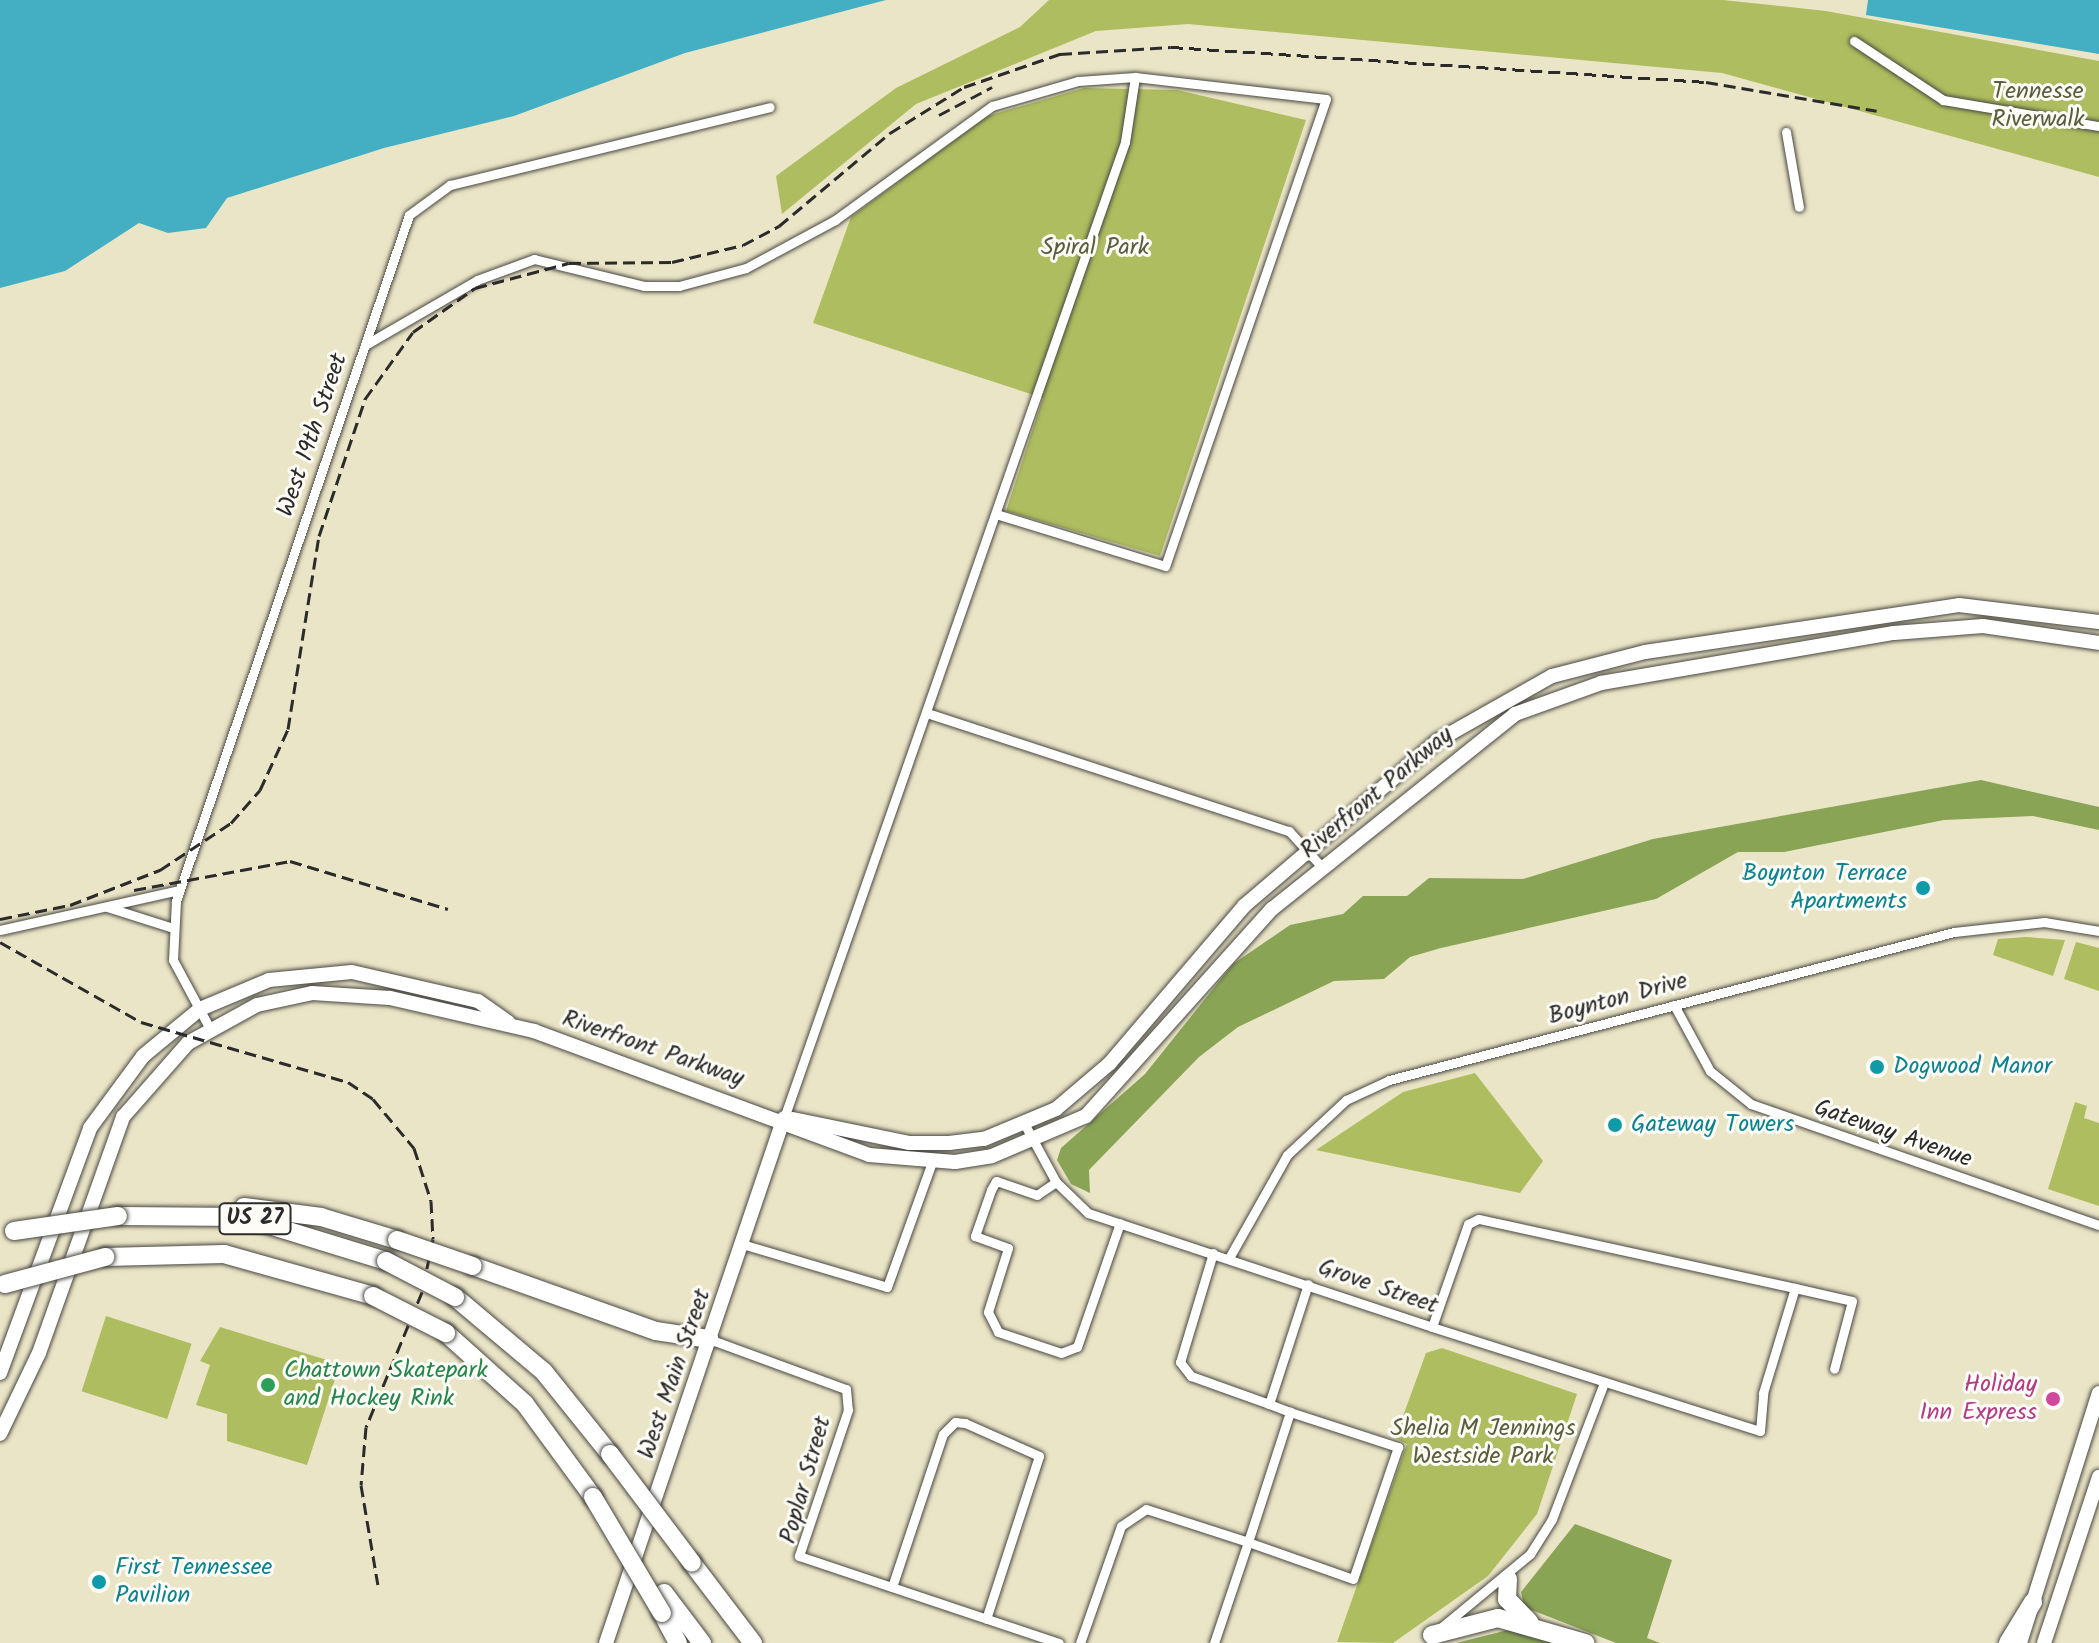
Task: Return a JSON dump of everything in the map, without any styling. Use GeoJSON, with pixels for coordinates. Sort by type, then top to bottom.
{"type":"FeatureCollection","features":[{"type":"Feature","properties":{"kind":"highway"},"geometry":{"type":"LineString","coordinates":[[160,1213],[271,1209],[397,1240],[656,1331],[709,1339]]}},
{"type":"Feature","properties":{"kind":"highway","name":"US 27"},"geometry":{"type":"LineString","coordinates":[[7,1233],[118,1216],[160,1213],[262,1220],[386,1261],[455,1297],[544,1372],[753,1643]]}},
{"type":"Feature","properties":{"kind":"highway","name":"US 27"},"geometry":{"type":"LineString","coordinates":[[2,1285],[105,1257],[224,1254],[373,1296],[446,1333],[525,1404],[702,1643]]}},
{"type":"Feature","properties":{"kind":"highway"},"geometry":{"type":"LineString","coordinates":[[593,1497],[678,1643]]}},
{"type":"Feature","properties":{"kind":"highway"},"geometry":{"type":"LineString","coordinates":[[1508,1579],[1507,1599],[1534,1626]]}},
{"type":"Feature","properties":{"kind":"highway"},"geometry":{"type":"LineString","coordinates":[[2008,1643],[2033,1602]]}},
{"type":"Feature","properties":{"kind":"highway"},"geometry":{"type":"LineString","coordinates":[[1426,1639],[1487,1618],[1534,1626],[1585,1643]]}},
{"type":"Feature","properties":{"kind":"main road","name":"Riverfront Parkway"},"geometry":{"type":"LineString","coordinates":[[784,1118],[909,1143],[984,1139],[1025,1125],[1085,1089],[1194,957],[1307,851],[1472,716],[1552,676],[1645,652],[1909,610],[2036,610],[2099,622]]}},
{"type":"Feature","properties":{"kind":"main road","name":"Riverfront Parkway"},"geometry":{"type":"LineString","coordinates":[[0,1434],[39,1353],[88,1202],[134,1100],[209,1027],[274,999],[332,992],[508,1022],[784,1118],[869,1155],[932,1162],[1034,1142],[1086,1116],[1123,1081],[1216,964],[1322,867],[1475,741],[1558,696],[1656,671],[1894,633],[2032,629],[2099,643]]}},
{"type":"Feature","properties":{"kind":"main road","name":"Riverfront Parkway"},"geometry":{"type":"LineString","coordinates":[[0,1373],[63,1191],[114,1090],[200,1009],[269,980],[352,972],[478,1001],[508,1022]]}},
{"type":"Feature","properties":{"kind":"main road","name":"West Main Street"},"geometry":{"type":"LineString","coordinates":[[606,1643],[784,1118]]}},
{"type":"Feature","properties":{"kind":"main road"},"geometry":{"type":"LineString","coordinates":[[2020,1643],[2099,1393]]}},
{"type":"Feature","properties":{"kind":"main road"},"geometry":{"type":"LineString","coordinates":[[2044,1643],[2099,1477]]}},
{"type":"Feature","properties":{"kind":"street"},"geometry":{"type":"LineString","coordinates":[[1854,41],[1943,100],[2099,126]]}},
{"type":"Feature","properties":{"kind":"street"},"geometry":{"type":"LineString","coordinates":[[365,345],[477,280],[534,259],[644,286],[679,286],[746,268],[835,220],[992,106],[1078,81],[1135,77],[1326,99],[1165,566],[996,514]]}},
{"type":"Feature","properties":{"kind":"street"},"geometry":{"type":"LineString","coordinates":[[784,1118],[1125,142],[1135,77]]}},
{"type":"Feature","properties":{"kind":"street","name":"West 19th Street"},"geometry":{"type":"LineString","coordinates":[[209,1027],[173,960],[170,927],[179,890],[409,215],[426,195],[770,107]]}},
{"type":"Feature","properties":{"kind":"street"},"geometry":{"type":"LineString","coordinates":[[1786,132],[1799,207]]}},
{"type":"Feature","properties":{"kind":"street"},"geometry":{"type":"LineString","coordinates":[[2032,629],[2036,610]]}},
{"type":"Feature","properties":{"kind":"street"},"geometry":{"type":"LineString","coordinates":[[927,713],[1289,831],[1322,867]]}},
{"type":"Feature","properties":{"kind":"street"},"geometry":{"type":"LineString","coordinates":[[0,930],[179,890]]}},
{"type":"Feature","properties":{"kind":"street"},"geometry":{"type":"LineString","coordinates":[[104,906],[170,927]]}},
{"type":"Feature","properties":{"kind":"street","name":"Boynton Drive"},"geometry":{"type":"LineString","coordinates":[[1229,1258],[1287,1155],[1346,1100],[1389,1080],[1674,1005],[2003,924],[2099,931]]}},
{"type":"Feature","properties":{"kind":"street","name":"Gateway Avenue"},"geometry":{"type":"LineString","coordinates":[[1674,1005],[1710,1071],[1751,1104],[2099,1225]]}},
{"type":"Feature","properties":{"kind":"street","name":"Grove Street"},"geometry":{"type":"LineString","coordinates":[[1025,1125],[1056,1182],[1088,1213],[1604,1383],[1760,1431],[1763,1393],[1795,1288]]}},
{"type":"Feature","properties":{"kind":"street"},"geometry":{"type":"LineString","coordinates":[[742,1244],[869,1287],[887,1287],[932,1162]]}},
{"type":"Feature","properties":{"kind":"street"},"geometry":{"type":"LineString","coordinates":[[1056,1182],[1037,1195],[996,1181],[975,1236],[1008,1248],[990,1324],[1061,1353],[1077,1347],[1085,1333],[1120,1223]]}},
{"type":"Feature","properties":{"kind":"street"},"geometry":{"type":"LineString","coordinates":[[1432,1327],[1468,1224],[1478,1219],[1852,1301],[1834,1369]]}},
{"type":"Feature","properties":{"kind":"street"},"geometry":{"type":"LineString","coordinates":[[1080,1643],[1121,1526],[1136,1510],[1248,1542],[1353,1579],[1398,1447],[1191,1376],[1180,1362],[1213,1253]]}},
{"type":"Feature","properties":{"kind":"street"},"geometry":{"type":"LineString","coordinates":[[1269,1404],[1308,1284]]}},
{"type":"Feature","properties":{"kind":"street","name":"Poplar Street"},"geometry":{"type":"LineString","coordinates":[[709,1339],[846,1389],[848,1410],[799,1556],[1059,1643]]}},
{"type":"Feature","properties":{"kind":"street"},"geometry":{"type":"LineString","coordinates":[[1426,1639],[1508,1579],[1552,1519],[1604,1383]]}},
{"type":"Feature","properties":{"kind":"street"},"geometry":{"type":"LineString","coordinates":[[1214,1643],[1290,1412]]}},
{"type":"Feature","properties":{"kind":"street"},"geometry":{"type":"LineString","coordinates":[[892,1587],[943,1434],[965,1423],[1039,1456],[986,1619]]}},
{"type":"Feature","properties":{"kind":"green space","name":"Tennesse Riverwalk"},"geometry":{"type":"Polygon","coordinates":[[[1049,0],[1723,0],[1826,11],[2099,61],[2099,177],[1722,73],[1188,24],[1096,31],[916,104],[782,214],[776,176],[896,88],[1020,27],[1049,0]]]}},
{"type":"Feature","properties":{"kind":"green space","name":"Spiral Park"},"geometry":{"type":"Polygon","coordinates":[[[1084,88],[1177,90],[1306,120],[1160,556],[1006,511],[1043,398],[813,323],[851,217],[987,116],[1084,88]]]}},
{"type":"Feature","properties":{"kind":"green space"},"geometry":{"type":"Polygon","coordinates":[[[1981,780],[2099,807],[2099,830],[2033,816],[1944,820],[1784,852],[1738,852],[1656,899],[1410,957],[1384,979],[1334,981],[1238,1027],[1199,1057],[1089,1170],[1090,1193],[1071,1184],[1057,1160],[1061,1148],[1145,1074],[1233,964],[1290,925],[1343,914],[1363,896],[1407,896],[1429,878],[1523,879],[1653,839],[1981,780]]]}},
{"type":"Feature","properties":{"kind":"green space"},"geometry":{"type":"Polygon","coordinates":[[[2026,937],[2065,940],[2053,976],[1993,955],[1998,939],[2026,937]]]}},
{"type":"Feature","properties":{"kind":"green space"},"geometry":{"type":"Polygon","coordinates":[[[2076,942],[2099,948],[2099,991],[2064,979],[2076,942]]]}},
{"type":"Feature","properties":{"kind":"green space"},"geometry":{"type":"Polygon","coordinates":[[[1475,1073],[1543,1161],[1520,1193],[1316,1150],[1403,1092],[1475,1073]]]}},
{"type":"Feature","properties":{"kind":"green space"},"geometry":{"type":"Polygon","coordinates":[[[2075,1102],[2087,1106],[2084,1118],[2099,1123],[2099,1206],[2048,1189],[2075,1102]]]}},
{"type":"Feature","properties":{"kind":"green space"},"geometry":{"type":"Polygon","coordinates":[[[106,1316],[192,1344],[167,1419],[82,1391],[106,1316]]]}},
{"type":"Feature","properties":{"kind":"green space","name":"Chattown Skatepark and Hockey Rink"},"geometry":{"type":"Polygon","coordinates":[[[220,1327],[340,1364],[307,1465],[227,1441],[227,1414],[196,1405],[210,1365],[200,1361],[220,1327]]]}},
{"type":"Feature","properties":{"kind":"green space","name":"Shelia M Jennings Westside Park"},"geometry":{"type":"Polygon","coordinates":[[[1442,1348],[1577,1394],[1537,1514],[1488,1576],[1393,1643],[1337,1642],[1407,1444],[1395,1438],[1426,1353],[1442,1348]]]}},
{"type":"Feature","properties":{"kind":"green space"},"geometry":{"type":"Polygon","coordinates":[[[1575,1524],[1672,1560],[1647,1638],[1660,1643],[1616,1643],[1524,1607],[1521,1592],[1575,1524]]]}},
{"type":"Feature","properties":{"kind":"green space"},"geometry":{"type":"Polygon","coordinates":[[[1508,1630],[1546,1633],[1574,1643],[1456,1643],[1508,1630]]]}},
{"type":"Feature","properties":{"kind":"water"},"geometry":{"type":"Polygon","coordinates":[[[0,0],[886,0],[685,53],[514,116],[384,148],[227,198],[206,228],[168,233],[139,223],[65,271],[0,288],[0,0]]]}},
{"type":"Feature","properties":{"kind":"water"},"geometry":{"type":"Polygon","coordinates":[[[1868,0],[2099,0],[2099,54],[1866,15],[1868,0]]]}},
{"type":"Feature","properties":{"kind":"railway"},"geometry":{"type":"LineString","coordinates":[[0,919],[70,905],[160,870],[231,823],[260,790],[288,729],[319,536],[365,399],[413,332],[475,288],[569,263],[672,262],[743,245],[779,226],[890,133],[964,87],[1060,54],[1171,47],[1706,82],[1877,111]]}},
{"type":"Feature","properties":{"kind":"railway"},"geometry":{"type":"LineString","coordinates":[[939,115],[992,87]]}},
{"type":"Feature","properties":{"kind":"railway"},"geometry":{"type":"LineString","coordinates":[[134,890],[290,861],[448,909]]}},
{"type":"Feature","properties":{"kind":"railway"},"geometry":{"type":"LineString","coordinates":[[0,942],[141,1022],[348,1082],[373,1099],[414,1148],[431,1201],[433,1239],[422,1292],[366,1427],[361,1485],[378,1585]]}},
{"type":"Feature","properties":{"kind":"place","name":"Boynton Terrace Apartments"},"geometry":{"type":"Point","coordinates":[1923,888]}},
{"type":"Feature","properties":{"kind":"place","name":"Dogwood Manor"},"geometry":{"type":"Point","coordinates":[1877,1067]}},
{"type":"Feature","properties":{"kind":"place","name":"Gateway Towers"},"geometry":{"type":"Point","coordinates":[1615,1125]}},
{"type":"Feature","properties":{"kind":"place","name":"Chattown Skatepark and Hockey Rink"},"geometry":{"type":"Point","coordinates":[268,1385]}},
{"type":"Feature","properties":{"kind":"place","name":"Holiday Inn Express"},"geometry":{"type":"Point","coordinates":[2053,1399]}},
{"type":"Feature","properties":{"kind":"place","name":"First Tennessee Pavilion"},"geometry":{"type":"Point","coordinates":[99,1582]}}]}
